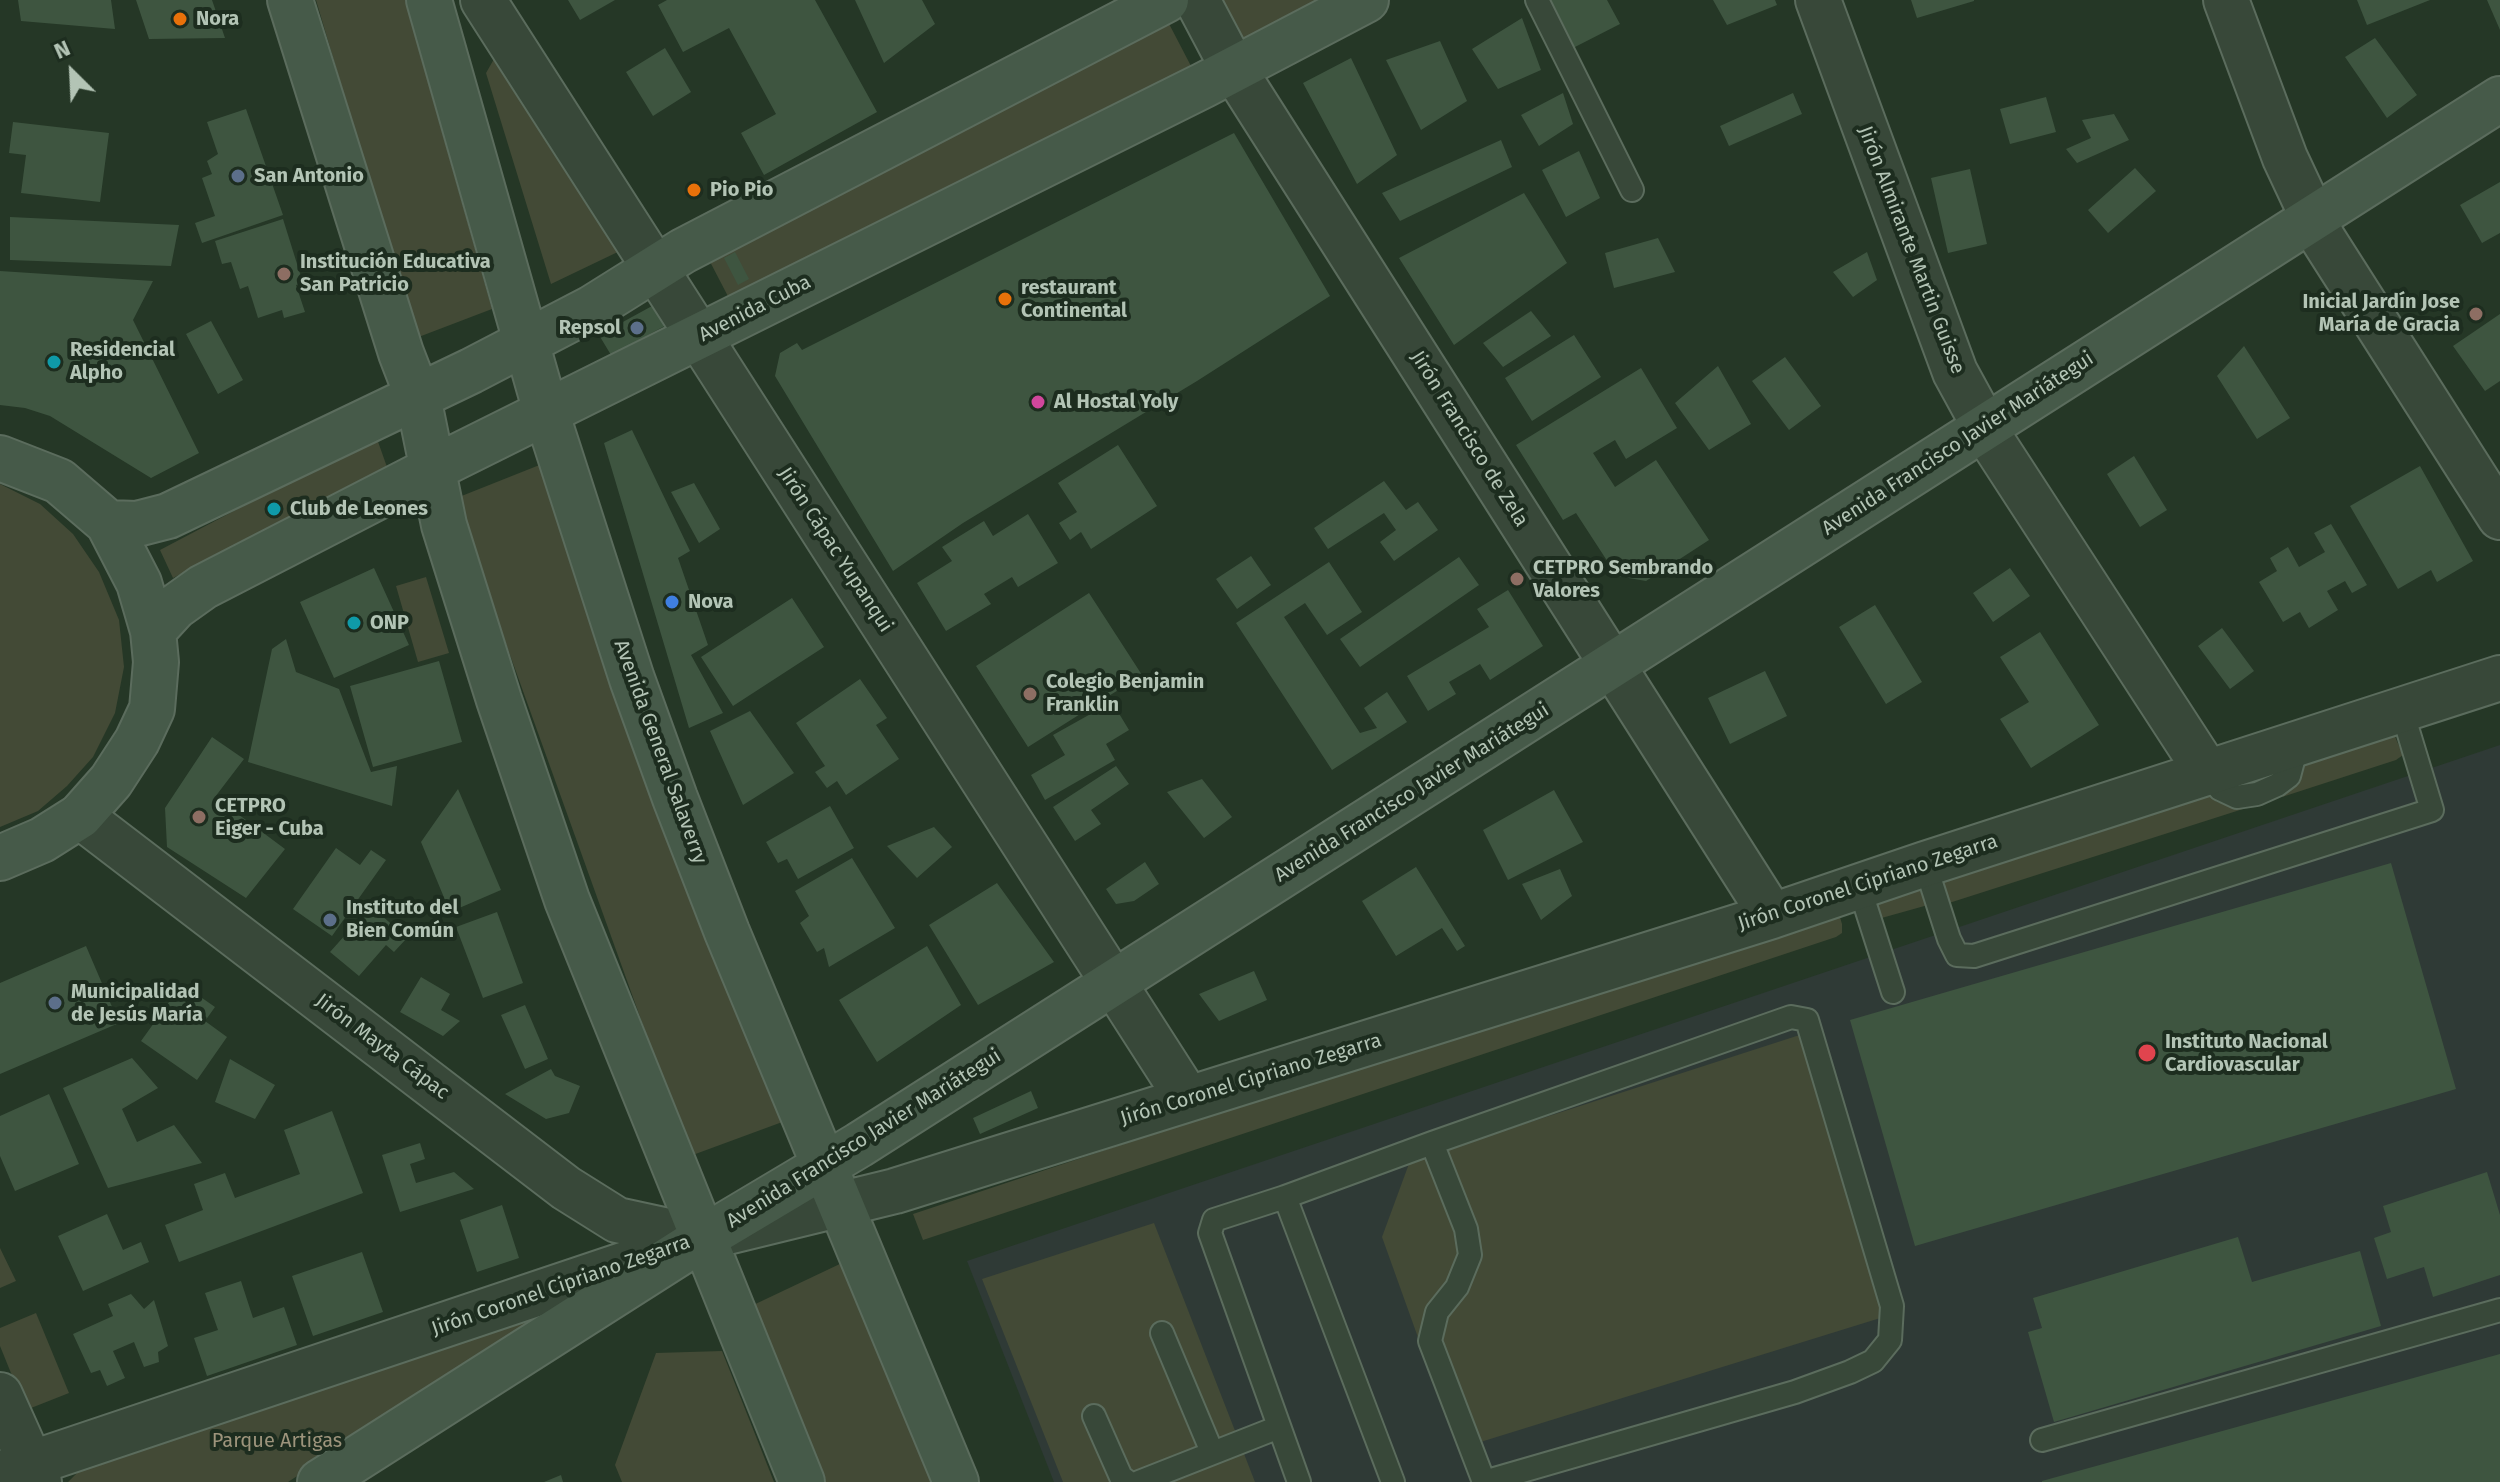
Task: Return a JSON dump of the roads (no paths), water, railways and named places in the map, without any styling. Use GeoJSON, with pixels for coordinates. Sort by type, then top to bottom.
{"type":"FeatureCollection","features":[{"type":"Feature","properties":{"kind":"main road"},"geometry":{"type":"LineString","coordinates":[[290,0],[401,353],[418,397],[444,525],[567,900],[802,1482]]}},
{"type":"Feature","properties":{"kind":"main road","name":"Avenida General Salaverry"},"geometry":{"type":"LineString","coordinates":[[429,0],[546,412],[593,564],[675,798],[727,932],[956,1482]]}},
{"type":"Feature","properties":{"kind":"main road"},"geometry":{"type":"LineString","coordinates":[[108,523],[137,524],[168,516],[418,397],[668,268],[1166,0]]}},
{"type":"Feature","properties":{"kind":"main road","name":"Avenida Cuba"},"geometry":{"type":"LineString","coordinates":[[153,631],[175,607],[203,587],[624,374],[705,327],[1234,70],[1366,0]]}},
{"type":"Feature","properties":{"kind":"main road","name":"Avenida Francisco Javier Mariátegui"},"geometry":{"type":"LineString","coordinates":[[334,1478],[703,1238],[825,1165],[1113,983],[2500,99]]}},
{"type":"Feature","properties":{"kind":"main road"},"geometry":{"type":"LineString","coordinates":[[0,458],[59,481],[108,523],[139,583],[153,631],[156,662],[152,709],[137,741],[111,781],[80,816],[42,840],[0,858]]}},
{"type":"Feature","properties":{"kind":"street","name":"Jirón Cápac Yupanqui"},"geometry":{"type":"LineString","coordinates":[[483,0],[668,268],[1188,1099]]}},
{"type":"Feature","properties":{"kind":"street","name":"Jirón Francisco de Zela"},"geometry":{"type":"LineString","coordinates":[[1197,0],[1234,70],[1772,916]]}},
{"type":"Feature","properties":{"kind":"street","name":"Jirón Almirante Martin Guisse"},"geometry":{"type":"LineString","coordinates":[[1818,0],[1955,372],[1996,447],[2207,772]]}},
{"type":"Feature","properties":{"kind":"street"},"geometry":{"type":"LineString","coordinates":[[2226,0],[2285,158],[2323,239],[2500,517]]}},
{"type":"Feature","properties":{"kind":"street","name":"Jirón Coronel Cipriano Zegarra"},"geometry":{"type":"LineString","coordinates":[[23,1474],[703,1238],[895,1191],[1772,916],[2500,678]]}},
{"type":"Feature","properties":{"kind":"street","name":"Jirón Mayta Cápac"},"geometry":{"type":"LineString","coordinates":[[80,816],[566,1188],[617,1220],[703,1238]]}},
{"type":"Feature","properties":{"kind":"street"},"geometry":{"type":"LineString","coordinates":[[0,1395],[23,1474]]}},
{"type":"Feature","properties":{"kind":"lane"},"geometry":{"type":"LineString","coordinates":[[1537,0],[1632,190]]}},
{"type":"Feature","properties":{"kind":"lane"},"geometry":{"type":"LineString","coordinates":[[1925,864],[1957,955],[1974,956],[2005,947],[2432,810],[2402,711]]}},
{"type":"Feature","properties":{"kind":"lane"},"geometry":{"type":"LineString","coordinates":[[1859,886],[1893,992]]}},
{"type":"Feature","properties":{"kind":"lane"},"geometry":{"type":"LineString","coordinates":[[1299,1482],[1210,1233],[1214,1220],[1285,1197],[1432,1143],[1791,1017],[1807,1020],[1892,1306],[1890,1340],[1873,1361],[1795,1392],[1484,1482],[1430,1341],[1437,1312],[1457,1287],[1470,1255],[1466,1229],[1432,1143]]}},
{"type":"Feature","properties":{"kind":"lane"},"geometry":{"type":"LineString","coordinates":[[1285,1197],[1393,1482]]}},
{"type":"Feature","properties":{"kind":"lane"},"geometry":{"type":"LineString","coordinates":[[2042,1440],[2500,1310]]}},
{"type":"Feature","properties":{"kind":"lane"},"geometry":{"type":"LineString","coordinates":[[1162,1333],[1212,1452]]}},
{"type":"Feature","properties":{"kind":"lane"},"geometry":{"type":"LineString","coordinates":[[1094,1416],[1121,1477],[1128,1482]]}},
{"type":"Feature","properties":{"kind":"lane"},"geometry":{"type":"LineString","coordinates":[[1139,1482],[1279,1427]]}},
{"type":"Feature","properties":{"kind":"place","name":"Nora"},"geometry":{"type":"Point","coordinates":[180,19]}},
{"type":"Feature","properties":{"kind":"place","name":"San Antonio"},"geometry":{"type":"Point","coordinates":[238,176]}},
{"type":"Feature","properties":{"kind":"place","name":"Pio Pio"},"geometry":{"type":"Point","coordinates":[694,190]}},
{"type":"Feature","properties":{"kind":"place","name":"Institución Educativa San Patricio"},"geometry":{"type":"Point","coordinates":[284,274]}},
{"type":"Feature","properties":{"kind":"place","name":"restaurant Continental"},"geometry":{"type":"Point","coordinates":[1005,299]}},
{"type":"Feature","properties":{"kind":"place","name":"Inicial Jardín Jose María de Gracia"},"geometry":{"type":"Point","coordinates":[2476,314]}},
{"type":"Feature","properties":{"kind":"place","name":"Repsol"},"geometry":{"type":"Point","coordinates":[637,328]}},
{"type":"Feature","properties":{"kind":"place","name":"Residencial Alpho"},"geometry":{"type":"Point","coordinates":[54,362]}},
{"type":"Feature","properties":{"kind":"place","name":"Al Hostal Yoly"},"geometry":{"type":"Point","coordinates":[1038,402]}},
{"type":"Feature","properties":{"kind":"place","name":"Club de Leones"},"geometry":{"type":"Point","coordinates":[274,509]}},
{"type":"Feature","properties":{"kind":"place","name":"CETPRO Sembrando Valores"},"geometry":{"type":"Point","coordinates":[1517,579]}},
{"type":"Feature","properties":{"kind":"place","name":"Nova"},"geometry":{"type":"Point","coordinates":[672,602]}},
{"type":"Feature","properties":{"kind":"place","name":"ONP"},"geometry":{"type":"Point","coordinates":[354,623]}},
{"type":"Feature","properties":{"kind":"place","name":"Colegio Benjamin Franklin"},"geometry":{"type":"Point","coordinates":[1030,694]}},
{"type":"Feature","properties":{"kind":"place","name":"CETPRO Eiger - Cuba"},"geometry":{"type":"Point","coordinates":[199,817]}},
{"type":"Feature","properties":{"kind":"place","name":"Instituto del Bien Común"},"geometry":{"type":"Point","coordinates":[330,920]}},
{"type":"Feature","properties":{"kind":"place","name":"Municipalidad de Jesús María"},"geometry":{"type":"Point","coordinates":[55,1003]}},
{"type":"Feature","properties":{"kind":"place","name":"Instituto Nacional Cardiovascular"},"geometry":{"type":"Point","coordinates":[2147,1053]}},
{"type":"Feature","properties":{"kind":"park label","name":"Parque Artigas"},"geometry":{"type":"Point","coordinates":[277,1441]}}]}
